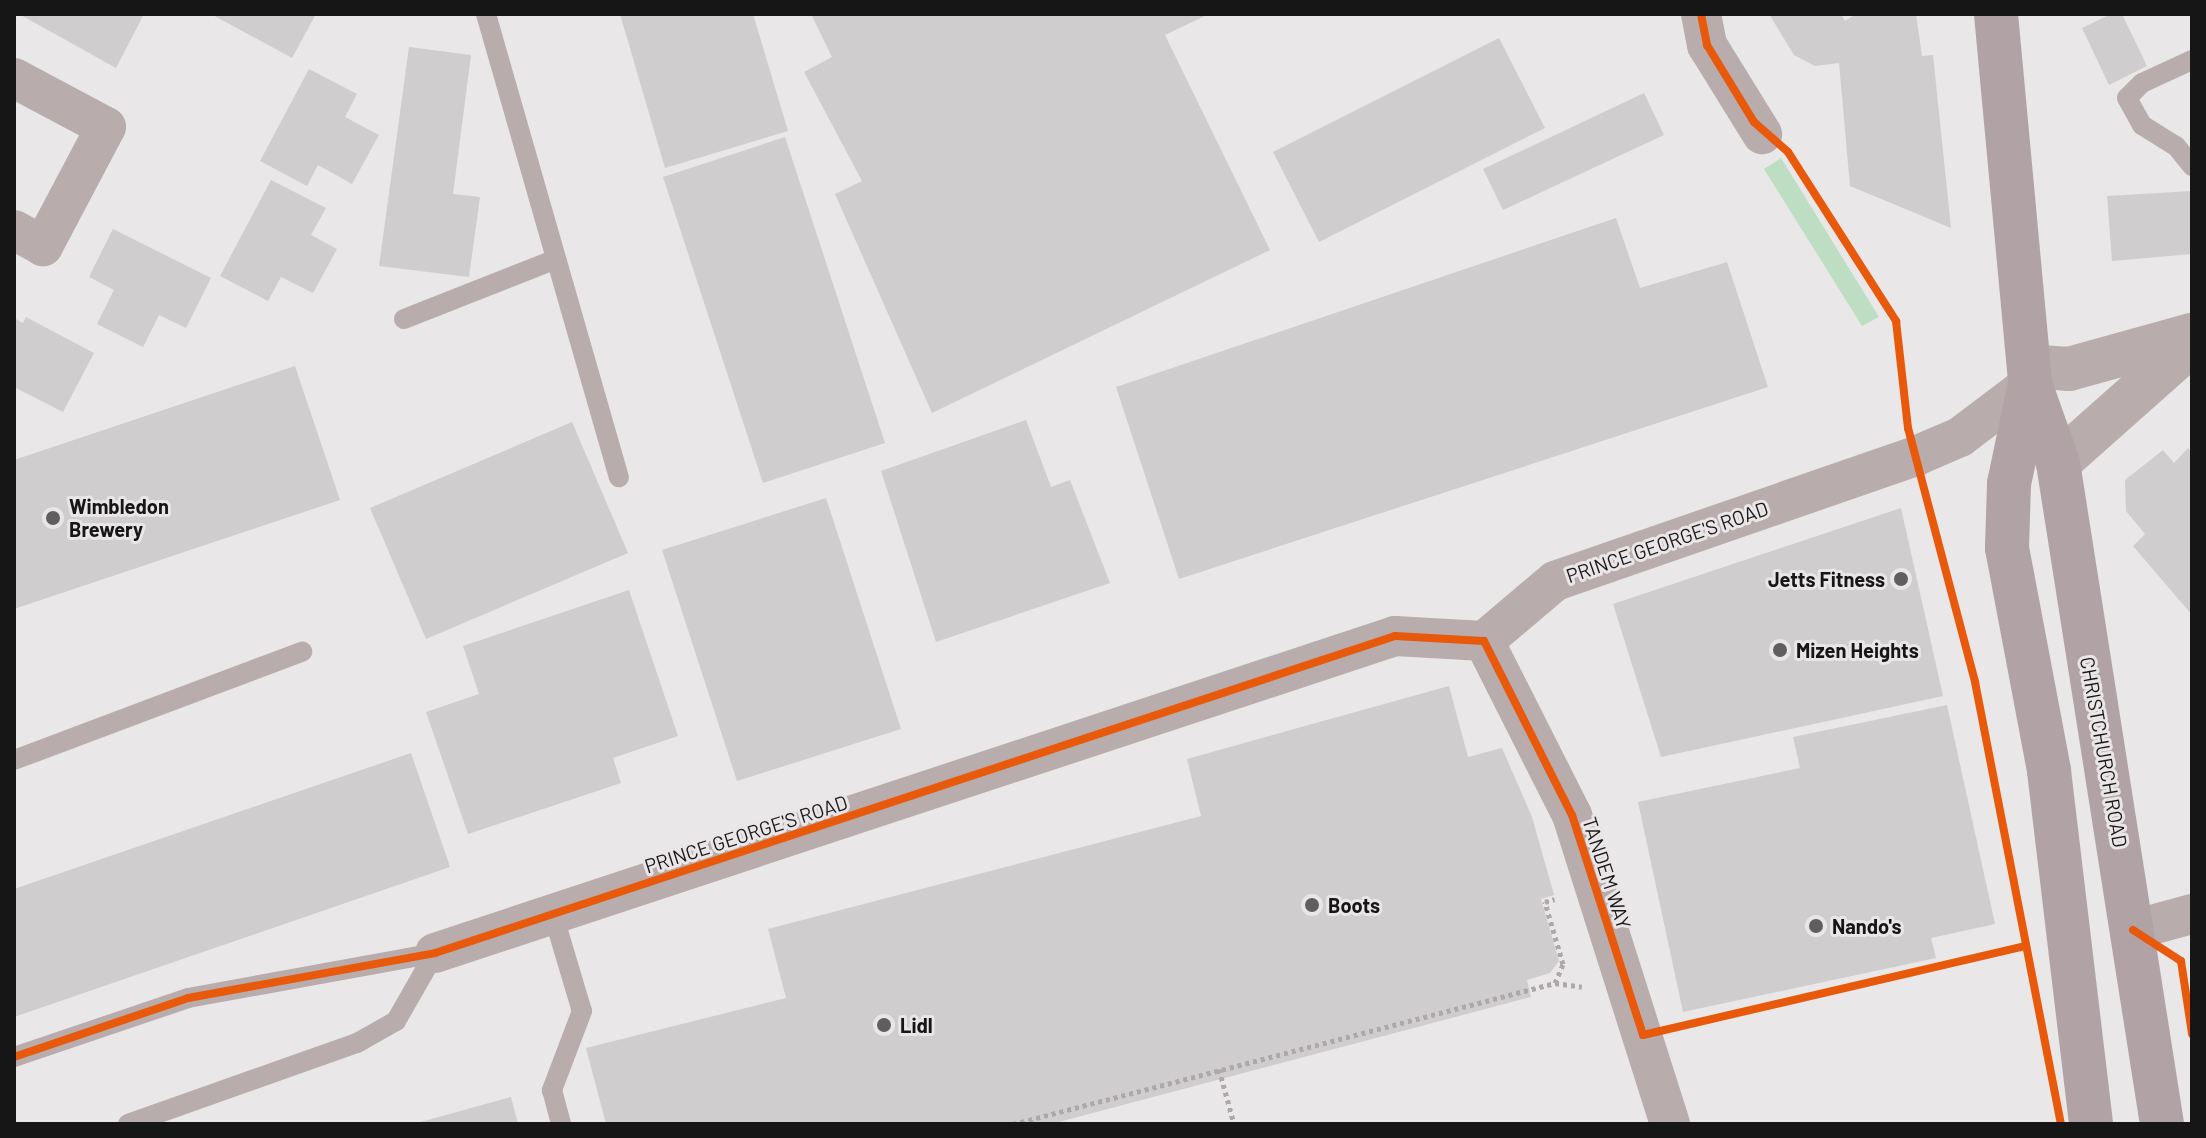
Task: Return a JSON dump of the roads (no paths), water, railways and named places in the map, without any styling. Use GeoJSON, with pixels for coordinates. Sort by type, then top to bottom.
{"type":"FeatureCollection","features":[{"type":"Feature","properties":{"kind":"main road"},"geometry":{"type":"LineString","coordinates":[[1961,14],[1997,35]]}},
{"type":"Feature","properties":{"kind":"main road","name":"CHRISTCHURCH ROAD"},"geometry":{"type":"LineString","coordinates":[[1997,35],[2029,375],[2058,463],[2162,1124]]}},
{"type":"Feature","properties":{"kind":"main road","name":"CHRISTCHURCH ROAD"},"geometry":{"type":"LineString","coordinates":[[2029,375],[2009,484],[2007,548],[2049,771],[2091,1124]]}},
{"type":"Feature","properties":{"kind":"street"},"geometry":{"type":"LineString","coordinates":[[1701,14],[1707,45],[1762,134]]}},
{"type":"Feature","properties":{"kind":"street"},"geometry":{"type":"LineString","coordinates":[[14,78],[106,127],[43,246],[14,230]]}},
{"type":"Feature","properties":{"kind":"street"},"geometry":{"type":"LineString","coordinates":[[2029,375],[2069,369],[2192,335]]}},
{"type":"Feature","properties":{"kind":"street"},"geometry":{"type":"LineString","coordinates":[[2058,463],[2192,344]]}},
{"type":"Feature","properties":{"kind":"street","name":"PRINCE GEORGE'S ROAD"},"geometry":{"type":"LineString","coordinates":[[435,953],[1395,636],[1484,641],[1555,581],[1887,466],[1960,437],[2029,375]]}},
{"type":"Feature","properties":{"kind":"street","name":"TANDEM WAY"},"geometry":{"type":"LineString","coordinates":[[1484,641],[1572,815],[1670,1124]]}},
{"type":"Feature","properties":{"kind":"street"},"geometry":{"type":"LineString","coordinates":[[2133,930],[2192,914]]}},
{"type":"Feature","properties":{"kind":"lane"},"geometry":{"type":"LineString","coordinates":[[486,14],[554,260],[619,477]]}},
{"type":"Feature","properties":{"kind":"lane"},"geometry":{"type":"LineString","coordinates":[[2192,60],[2142,83],[2127,98],[2142,125],[2176,146],[2192,166]]}},
{"type":"Feature","properties":{"kind":"lane"},"geometry":{"type":"LineString","coordinates":[[404,319],[554,260]]}},
{"type":"Feature","properties":{"kind":"lane"},"geometry":{"type":"LineString","coordinates":[[14,760],[302,652]]}},
{"type":"Feature","properties":{"kind":"lane"},"geometry":{"type":"LineString","coordinates":[[553,914],[582,1011],[552,1090],[561,1124]]}},
{"type":"Feature","properties":{"kind":"lane"},"geometry":{"type":"LineString","coordinates":[[128,1124],[357,1043],[396,1021],[435,953]]}},
{"type":"Feature","properties":{"kind":"lane","name":"PRINCE GEORGE'S ROAD"},"geometry":{"type":"LineString","coordinates":[[14,1057],[188,998],[435,953]]}},
{"type":"Feature","properties":{"kind":"place","name":"Wimbledon Brewery"},"geometry":{"type":"Point","coordinates":[53,518]}},
{"type":"Feature","properties":{"kind":"place","name":"Jetts Fitness"},"geometry":{"type":"Point","coordinates":[1901,579]}},
{"type":"Feature","properties":{"kind":"place","name":"Mizen Heights"},"geometry":{"type":"Point","coordinates":[1780,650]}},
{"type":"Feature","properties":{"kind":"place","name":"Boots"},"geometry":{"type":"Point","coordinates":[1312,905]}},
{"type":"Feature","properties":{"kind":"place","name":"Nando's"},"geometry":{"type":"Point","coordinates":[1816,926]}},
{"type":"Feature","properties":{"kind":"place","name":"Lidl"},"geometry":{"type":"Point","coordinates":[884,1025]}}]}
